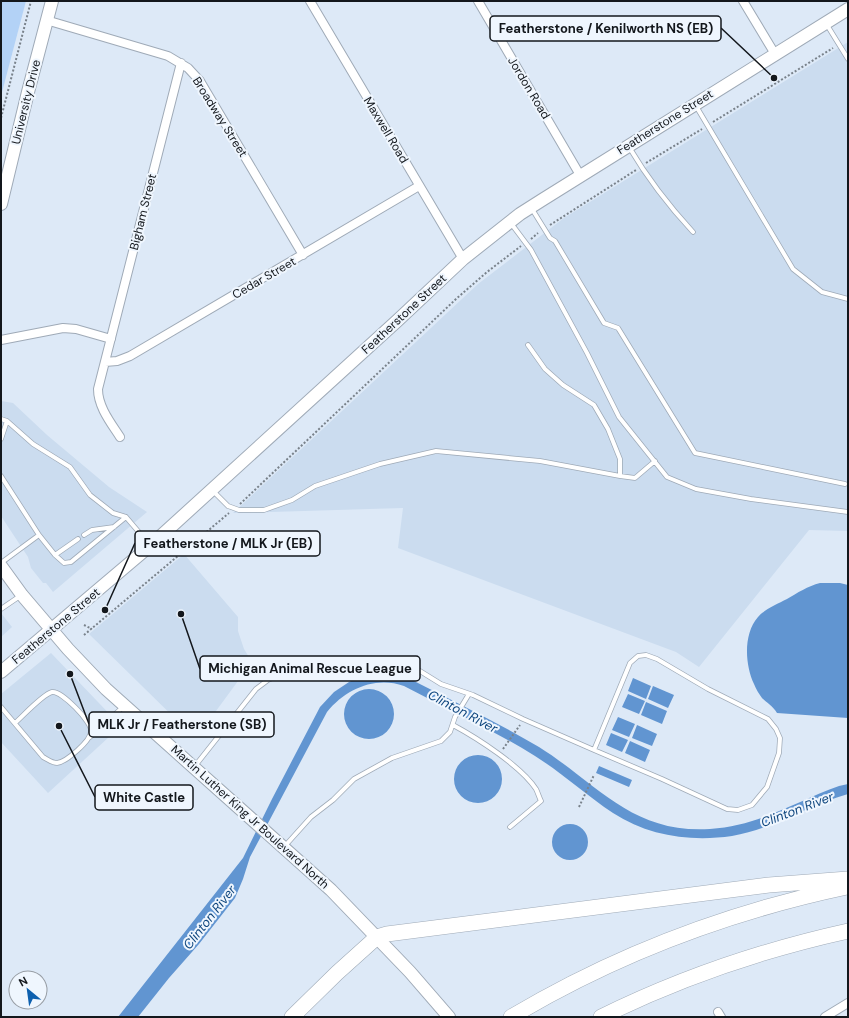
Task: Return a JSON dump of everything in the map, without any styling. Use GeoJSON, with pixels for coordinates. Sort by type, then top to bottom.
{"type":"FeatureCollection","features":[{"type":"Feature","properties":{"kind":"highway"},"geometry":{"type":"LineString","coordinates":[[292,1017],[377,937],[397,932],[769,885],[848,880]]}},
{"type":"Feature","properties":{"kind":"highway"},"geometry":{"type":"LineString","coordinates":[[511,1017],[587,976],[695,930],[762,909],[848,887]]}},
{"type":"Feature","properties":{"kind":"highway"},"geometry":{"type":"LineString","coordinates":[[601,1017],[665,988],[716,969],[775,950],[848,931]]}},
{"type":"Feature","properties":{"kind":"street","name":"University Drive"},"geometry":{"type":"LineString","coordinates":[[1,204],[52,1]]}},
{"type":"Feature","properties":{"kind":"street","name":"Maxwell Road"},"geometry":{"type":"LineString","coordinates":[[310,1],[462,259]]}},
{"type":"Feature","properties":{"kind":"street","name":"Jordon Road"},"geometry":{"type":"LineString","coordinates":[[478,1],[580,175]]}},
{"type":"Feature","properties":{"kind":"street"},"geometry":{"type":"LineString","coordinates":[[743,1],[775,54]]}},
{"type":"Feature","properties":{"kind":"street","name":"Featherstone Street"},"geometry":{"type":"LineString","coordinates":[[1,672],[151,546],[462,259],[531,207],[580,175],[848,9]]}},
{"type":"Feature","properties":{"kind":"street","name":"Broadway Street"},"geometry":{"type":"LineString","coordinates":[[46,20],[168,56],[181,63],[200,81],[303,255]]}},
{"type":"Feature","properties":{"kind":"street","name":"Bigham Street"},"geometry":{"type":"LineString","coordinates":[[120,437],[102,407],[98,389],[181,63]]}},
{"type":"Feature","properties":{"kind":"street","name":"Cedar Street"},"geometry":{"type":"LineString","coordinates":[[105,362],[117,361],[130,356],[419,186]]}},
{"type":"Feature","properties":{"kind":"street"},"geometry":{"type":"LineString","coordinates":[[1,340],[63,328],[76,329],[111,340]]}},
{"type":"Feature","properties":{"kind":"street","name":"Martin Luther King Jr Boulevard North"},"geometry":{"type":"LineString","coordinates":[[1,566],[22,594],[83,665],[124,706],[331,890],[410,972],[449,1017]]}},
{"type":"Feature","properties":{"kind":"street"},"geometry":{"type":"LineString","coordinates":[[825,1017],[848,1003]]}},
{"type":"Feature","properties":{"kind":"lane"},"geometry":{"type":"LineString","coordinates":[[826,23],[848,59]]}},
{"type":"Feature","properties":{"kind":"lane"},"geometry":{"type":"LineString","coordinates":[[695,104],[793,269],[822,292],[848,299]]}},
{"type":"Feature","properties":{"kind":"lane"},"geometry":{"type":"LineString","coordinates":[[628,145],[668,205],[693,232]]}},
{"type":"Feature","properties":{"kind":"lane"},"geometry":{"type":"LineString","coordinates":[[531,207],[550,238],[555,241],[604,324],[618,328],[695,453],[845,484]]}},
{"type":"Feature","properties":{"kind":"lane"},"geometry":{"type":"LineString","coordinates":[[510,222],[531,250],[587,353],[619,417],[667,477],[696,489],[751,499],[848,512]]}},
{"type":"Feature","properties":{"kind":"lane"},"geometry":{"type":"LineString","coordinates":[[528,345],[545,369],[563,385],[594,405],[608,429],[620,458],[620,476]]}},
{"type":"Feature","properties":{"kind":"lane"},"geometry":{"type":"LineString","coordinates":[[1,419],[7,422],[34,444],[70,467],[90,495],[114,512],[126,517],[151,546]]}},
{"type":"Feature","properties":{"kind":"lane"},"geometry":{"type":"LineString","coordinates":[[1,439],[7,422]]}},
{"type":"Feature","properties":{"kind":"lane"},"geometry":{"type":"LineString","coordinates":[[212,490],[228,506],[240,510],[264,510],[292,500],[315,486],[380,464],[436,451],[540,461],[635,478],[655,461]]}},
{"type":"Feature","properties":{"kind":"lane"},"geometry":{"type":"LineString","coordinates":[[1,476],[39,535],[55,555],[64,562],[71,562],[126,517]]}},
{"type":"Feature","properties":{"kind":"lane"},"geometry":{"type":"LineString","coordinates":[[84,535],[92,530],[114,527]]}},
{"type":"Feature","properties":{"kind":"lane"},"geometry":{"type":"LineString","coordinates":[[1,563],[39,535]]}},
{"type":"Feature","properties":{"kind":"lane"},"geometry":{"type":"LineString","coordinates":[[55,555],[78,539]]}},
{"type":"Feature","properties":{"kind":"lane"},"geometry":{"type":"LineString","coordinates":[[1,610],[22,594]]}},
{"type":"Feature","properties":{"kind":"lane"},"geometry":{"type":"LineString","coordinates":[[194,767],[256,689],[275,677],[323,674],[367,659],[385,661],[420,671],[441,684],[469,694],[518,717],[594,750],[662,779],[727,809],[738,810],[752,805],[767,787],[780,753],[780,738],[776,729],[768,719],[708,689],[657,659],[646,655],[638,656],[630,663],[594,750]]}},
{"type":"Feature","properties":{"kind":"lane"},"geometry":{"type":"LineString","coordinates":[[15,723],[45,696],[51,692],[57,692],[62,695],[90,724],[92,731],[90,738]]}},
{"type":"Feature","properties":{"kind":"lane"},"geometry":{"type":"LineString","coordinates":[[282,846],[311,817],[333,800],[354,779],[392,758],[441,741],[450,732],[455,717],[469,694]]}},
{"type":"Feature","properties":{"kind":"lane"},"geometry":{"type":"LineString","coordinates":[[1,707],[43,757],[57,763],[74,753],[124,706]]}},
{"type":"Feature","properties":{"kind":"lane"},"geometry":{"type":"LineString","coordinates":[[453,724],[499,754],[536,789],[541,801],[510,827]]}},
{"type":"Feature","properties":{"kind":"path"},"geometry":{"type":"LineString","coordinates":[[1,118],[31,1]]}},
{"type":"Feature","properties":{"kind":"path"},"geometry":{"type":"LineString","coordinates":[[712,123],[835,47]]}},
{"type":"Feature","properties":{"kind":"path"},"geometry":{"type":"LineString","coordinates":[[646,164],[704,128]]}},
{"type":"Feature","properties":{"kind":"path"},"geometry":{"type":"LineString","coordinates":[[549,226],[636,169]]}},
{"type":"Feature","properties":{"kind":"path"},"geometry":{"type":"LineString","coordinates":[[531,239],[540,232]]}},
{"type":"Feature","properties":{"kind":"path"},"geometry":{"type":"LineString","coordinates":[[84,635],[235,508],[456,299],[487,272],[520,247]]}},
{"type":"Feature","properties":{"kind":"path"},"geometry":{"type":"LineString","coordinates":[[84,625],[92,629]]}},
{"type":"Feature","properties":{"kind":"path"},"geometry":{"type":"LineString","coordinates":[[508,744],[520,724]]}},
{"type":"Feature","properties":{"kind":"path"},"geometry":{"type":"LineString","coordinates":[[579,807],[594,775]]}},
{"type":"Feature","properties":{"kind":"shaded area"},"geometry":{"type":"Polygon","coordinates":[[[1,1],[26,1],[1,96],[1,1]]]}},
{"type":"Feature","properties":{"kind":"shaded area"},"geometry":{"type":"Polygon","coordinates":[[[848,42],[848,531],[809,530],[699,667],[676,652],[398,548],[403,508],[233,513],[478,284],[564,218],[848,42]]]}},
{"type":"Feature","properties":{"kind":"shaded area"},"geometry":{"type":"Polygon","coordinates":[[[1,401],[13,403],[47,435],[109,487],[147,512],[53,592],[46,583],[43,583],[31,568],[28,557],[1,516],[1,401]]]}},
{"type":"Feature","properties":{"kind":"shaded area"},"geometry":{"type":"Polygon","coordinates":[[[184,554],[238,617],[238,631],[244,649],[252,662],[216,711],[193,736],[89,634],[184,554]]]}},
{"type":"Feature","properties":{"kind":"shaded area"},"geometry":{"type":"Polygon","coordinates":[[[1,613],[12,627],[1,637],[1,613]]]}},
{"type":"Feature","properties":{"kind":"shaded area"},"geometry":{"type":"Polygon","coordinates":[[[51,653],[121,726],[48,793],[1,742],[1,694],[51,653]]]}},
{"type":"Feature","properties":{"kind":"water"},"geometry":{"type":"Polygon","coordinates":[[[820,583],[840,583],[848,585],[848,718],[777,713],[772,706],[762,698],[755,686],[747,659],[750,632],[758,617],[771,607],[807,588],[820,583]]]}},
{"type":"Feature","properties":{"kind":"water","name":"Clinton River"},"geometry":{"type":"Polygon","coordinates":[[[384,674],[399,675],[408,678],[507,729],[560,761],[617,804],[637,815],[659,824],[683,828],[710,829],[728,827],[760,818],[839,786],[848,784],[848,794],[819,804],[776,823],[747,833],[732,836],[701,838],[655,832],[626,821],[613,813],[555,770],[519,746],[404,686],[393,683],[382,683],[362,687],[343,697],[327,712],[250,857],[235,898],[138,1017],[118,1017],[243,858],[320,707],[334,692],[349,682],[363,676],[384,674]]]}},
{"type":"Feature","properties":{"kind":"water"},"geometry":{"type":"Polygon","coordinates":[[[633,678],[651,686],[646,699],[628,691],[633,678]]]}},
{"type":"Feature","properties":{"kind":"water"},"geometry":{"type":"Polygon","coordinates":[[[653,686],[674,695],[668,708],[648,699],[653,686]]]}},
{"type":"Feature","properties":{"kind":"water"},"geometry":{"type":"Polygon","coordinates":[[[369,689],[378,691],[389,700],[394,714],[392,723],[383,734],[369,739],[360,737],[349,728],[344,714],[346,705],[355,694],[369,689]]]}},
{"type":"Feature","properties":{"kind":"water"},"geometry":{"type":"Polygon","coordinates":[[[628,694],[645,701],[639,714],[622,707],[628,694]]]}},
{"type":"Feature","properties":{"kind":"water"},"geometry":{"type":"Polygon","coordinates":[[[646,702],[667,711],[662,724],[641,715],[646,702]]]}},
{"type":"Feature","properties":{"kind":"water"},"geometry":{"type":"Polygon","coordinates":[[[618,717],[635,724],[629,737],[612,730],[618,717]]]}},
{"type":"Feature","properties":{"kind":"water"},"geometry":{"type":"Polygon","coordinates":[[[637,725],[657,734],[652,746],[632,738],[637,725]]]}},
{"type":"Feature","properties":{"kind":"water"},"geometry":{"type":"Polygon","coordinates":[[[611,733],[628,740],[622,752],[606,745],[611,733]]]}},
{"type":"Feature","properties":{"kind":"water"},"geometry":{"type":"Polygon","coordinates":[[[630,741],[650,750],[645,762],[625,753],[630,741]]]}},
{"type":"Feature","properties":{"kind":"water"},"geometry":{"type":"Polygon","coordinates":[[[473,755],[483,755],[495,762],[502,774],[502,784],[495,796],[483,803],[473,803],[465,799],[458,792],[454,784],[454,774],[458,766],[465,759],[473,755]]]}},
{"type":"Feature","properties":{"kind":"water"},"geometry":{"type":"Polygon","coordinates":[[[599,766],[632,780],[629,787],[596,773],[599,766]]]}},
{"type":"Feature","properties":{"kind":"water"},"geometry":{"type":"Polygon","coordinates":[[[570,824],[580,827],[585,832],[588,842],[585,852],[580,857],[570,860],[560,857],[555,852],[552,842],[555,832],[560,827],[570,824]]]}},
{"type":"Feature","properties":{"kind":"place","name":"Featherstone / Kenilworth NS (EB)"},"geometry":{"type":"Point","coordinates":[774,78]}},
{"type":"Feature","properties":{"kind":"place","name":"Featherstone / MLK Jr (EB)"},"geometry":{"type":"Point","coordinates":[105,610]}},
{"type":"Feature","properties":{"kind":"place","name":"Michigan Animal Rescue League"},"geometry":{"type":"Point","coordinates":[181,614]}},
{"type":"Feature","properties":{"kind":"place","name":"MLK Jr / Featherstone (SB)"},"geometry":{"type":"Point","coordinates":[70,674]}},
{"type":"Feature","properties":{"kind":"place","name":"White Castle"},"geometry":{"type":"Point","coordinates":[59,726]}}]}
